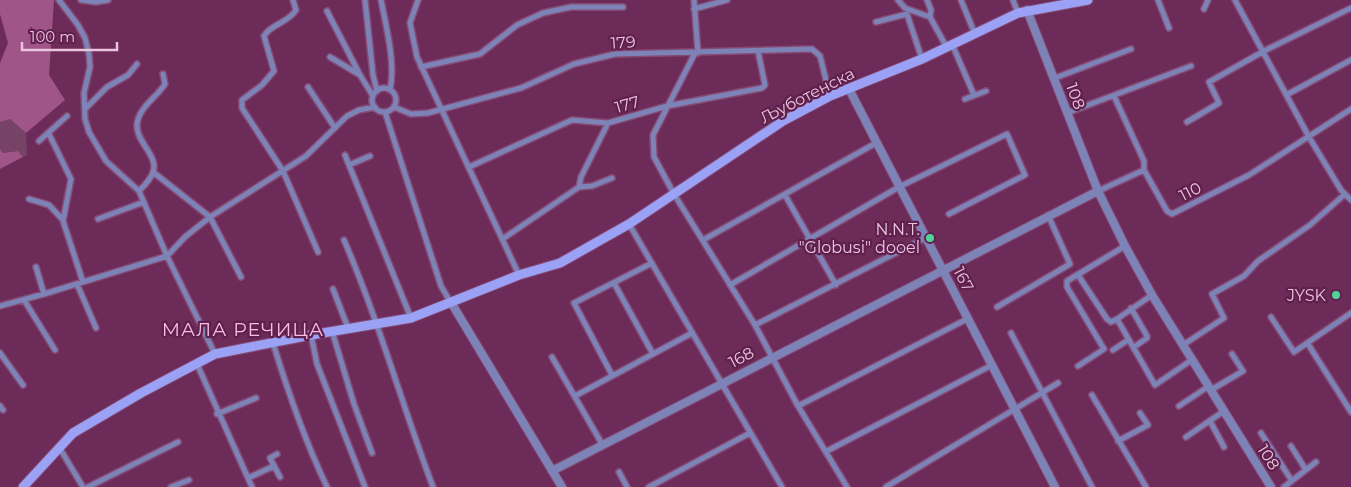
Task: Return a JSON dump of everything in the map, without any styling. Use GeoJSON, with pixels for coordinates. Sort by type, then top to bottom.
{"type":"FeatureCollection","features":[{"type":"Feature","properties":{"kind":"main road","name":"Љуботенска"},"geometry":{"type":"LineString","coordinates":[[23,487],[73,433],[141,392],[216,354],[348,328],[411,318],[452,304],[520,275],[560,263],[629,224],[783,121],[830,96],[922,59],[1018,13],[1088,0]]}},
{"type":"Feature","properties":{"kind":"street"},"geometry":{"type":"LineString","coordinates":[[58,0],[78,25],[85,38],[90,67],[84,93],[85,119],[95,144],[106,161],[139,191],[167,256],[216,354]]}},
{"type":"Feature","properties":{"kind":"street"},"geometry":{"type":"LineString","coordinates":[[82,0],[96,2],[108,0]]}},
{"type":"Feature","properties":{"kind":"street"},"geometry":{"type":"LineString","coordinates":[[293,0],[296,10],[293,15],[268,30],[264,36],[274,70],[262,85],[242,100],[242,108],[283,171],[318,252]]}},
{"type":"Feature","properties":{"kind":"street"},"geometry":{"type":"LineString","coordinates":[[365,0],[375,107]]}},
{"type":"Feature","properties":{"kind":"street"},"geometry":{"type":"LineString","coordinates":[[381,0],[388,34],[392,77],[390,90]]}},
{"type":"Feature","properties":{"kind":"street"},"geometry":{"type":"LineString","coordinates":[[418,0],[410,23],[412,41],[421,68],[442,108],[520,275]]}},
{"type":"Feature","properties":{"kind":"street"},"geometry":{"type":"LineString","coordinates":[[694,0],[696,53],[653,135],[654,157],[674,194],[755,325],[798,406],[847,487]]}},
{"type":"Feature","properties":{"kind":"street"},"geometry":{"type":"LineString","coordinates":[[694,9],[727,0]]}},
{"type":"Feature","properties":{"kind":"street"},"geometry":{"type":"LineString","coordinates":[[898,0],[905,8],[930,17],[949,45],[974,95]]}},
{"type":"Feature","properties":{"kind":"street"},"geometry":{"type":"LineString","coordinates":[[927,0],[931,10],[930,17]]}},
{"type":"Feature","properties":{"kind":"street"},"geometry":{"type":"LineString","coordinates":[[962,0],[975,34]]}},
{"type":"Feature","properties":{"kind":"street"},"geometry":{"type":"LineString","coordinates":[[1013,0],[1018,13]]}},
{"type":"Feature","properties":{"kind":"street"},"geometry":{"type":"LineString","coordinates":[[1158,0],[1169,28]]}},
{"type":"Feature","properties":{"kind":"street"},"geometry":{"type":"LineString","coordinates":[[1204,9],[1208,0]]}},
{"type":"Feature","properties":{"kind":"street"},"geometry":{"type":"LineString","coordinates":[[1235,0],[1288,94],[1309,136],[1345,194],[1351,200]]}},
{"type":"Feature","properties":{"kind":"street"},"geometry":{"type":"LineString","coordinates":[[421,68],[480,54],[517,25],[543,13],[571,7],[623,7]]}},
{"type":"Feature","properties":{"kind":"street"},"geometry":{"type":"LineString","coordinates":[[1187,122],[1219,103],[1210,82],[1264,51],[1351,8]]}},
{"type":"Feature","properties":{"kind":"street","name":"108"},"geometry":{"type":"LineString","coordinates":[[1028,10],[1098,191],[1125,246],[1152,295],[1268,486]]}},
{"type":"Feature","properties":{"kind":"street"},"geometry":{"type":"LineString","coordinates":[[327,11],[360,75],[375,93]]}},
{"type":"Feature","properties":{"kind":"street"},"geometry":{"type":"LineString","coordinates":[[876,22],[907,14],[922,59]]}},
{"type":"Feature","properties":{"kind":"street","name":"179"},"geometry":{"type":"LineString","coordinates":[[394,106],[412,114],[428,112],[521,88],[588,59],[631,52],[696,53],[812,49],[820,56],[830,96]]}},
{"type":"Feature","properties":{"kind":"street"},"geometry":{"type":"LineString","coordinates":[[1055,78],[1131,49]]}},
{"type":"Feature","properties":{"kind":"street","name":"177"},"geometry":{"type":"LineString","coordinates":[[469,167],[563,122],[572,120],[608,123],[667,106],[762,88],[765,85],[758,51]]}},
{"type":"Feature","properties":{"kind":"street"},"geometry":{"type":"LineString","coordinates":[[330,57],[360,75]]}},
{"type":"Feature","properties":{"kind":"street"},"geometry":{"type":"LineString","coordinates":[[1288,94],[1351,60]]}},
{"type":"Feature","properties":{"kind":"street"},"geometry":{"type":"LineString","coordinates":[[85,109],[107,87],[128,75],[137,64]]}},
{"type":"Feature","properties":{"kind":"street"},"geometry":{"type":"LineString","coordinates":[[1067,113],[1114,96],[1160,76],[1191,66]]}},
{"type":"Feature","properties":{"kind":"street"},"geometry":{"type":"LineString","coordinates":[[163,74],[165,84],[140,115],[136,124],[138,136],[150,156],[153,172],[210,218],[241,277]]}},
{"type":"Feature","properties":{"kind":"street"},"geometry":{"type":"LineString","coordinates":[[308,87],[335,128]]}},
{"type":"Feature","properties":{"kind":"street"},"geometry":{"type":"LineString","coordinates":[[375,93],[383,88],[390,90],[396,98],[394,106],[385,112]]}},
{"type":"Feature","properties":{"kind":"street","name":"167"},"geometry":{"type":"LineString","coordinates":[[849,89],[899,187],[944,269],[1052,486]]}},
{"type":"Feature","properties":{"kind":"street"},"geometry":{"type":"LineString","coordinates":[[965,99],[986,91]]}},
{"type":"Feature","properties":{"kind":"street"},"geometry":{"type":"LineString","coordinates":[[944,269],[1048,215],[1144,170],[1144,161],[1114,96]]}},
{"type":"Feature","properties":{"kind":"street"},"geometry":{"type":"LineString","coordinates":[[0,306],[167,256],[185,237],[210,218],[306,156],[347,116],[359,110],[375,107],[385,112],[441,286],[562,487]]}},
{"type":"Feature","properties":{"kind":"street"},"geometry":{"type":"LineString","coordinates":[[1309,136],[1351,108]]}},
{"type":"Feature","properties":{"kind":"street"},"geometry":{"type":"LineString","coordinates":[[39,141],[49,134],[66,116]]}},
{"type":"Feature","properties":{"kind":"street"},"geometry":{"type":"LineString","coordinates":[[579,187],[581,177],[608,123]]}},
{"type":"Feature","properties":{"kind":"street"},"geometry":{"type":"LineString","coordinates":[[49,134],[71,179],[63,221]]}},
{"type":"Feature","properties":{"kind":"street"},"geometry":{"type":"LineString","coordinates":[[730,285],[899,187],[1007,134],[1025,175],[949,214]]}},
{"type":"Feature","properties":{"kind":"street","name":"110"},"geometry":{"type":"LineString","coordinates":[[1144,170],[1167,211],[1172,214],[1249,175],[1309,136]]}},
{"type":"Feature","properties":{"kind":"street"},"geometry":{"type":"LineString","coordinates":[[703,240],[876,143]]}},
{"type":"Feature","properties":{"kind":"street"},"geometry":{"type":"LineString","coordinates":[[345,155],[411,318]]}},
{"type":"Feature","properties":{"kind":"street"},"geometry":{"type":"LineString","coordinates":[[349,165],[370,156]]}},
{"type":"Feature","properties":{"kind":"street"},"geometry":{"type":"LineString","coordinates":[[139,191],[153,172]]}},
{"type":"Feature","properties":{"kind":"street"},"geometry":{"type":"LineString","coordinates":[[504,238],[579,187],[592,186],[612,178]]}},
{"type":"Feature","properties":{"kind":"street"},"geometry":{"type":"LineString","coordinates":[[1183,345],[1224,318],[1212,294],[1244,276],[1258,261],[1310,225],[1345,194]]}},
{"type":"Feature","properties":{"kind":"street"},"geometry":{"type":"LineString","coordinates":[[785,195],[836,285]]}},
{"type":"Feature","properties":{"kind":"street"},"geometry":{"type":"LineString","coordinates":[[29,199],[49,205],[63,221],[80,283],[96,328]]}},
{"type":"Feature","properties":{"kind":"street"},"geometry":{"type":"LineString","coordinates":[[98,219],[144,202]]}},
{"type":"Feature","properties":{"kind":"street"},"geometry":{"type":"LineString","coordinates":[[997,307],[1070,264],[1048,215]]}},
{"type":"Feature","properties":{"kind":"street"},"geometry":{"type":"LineString","coordinates":[[629,224],[779,486]]}},
{"type":"Feature","properties":{"kind":"street"},"geometry":{"type":"LineString","coordinates":[[755,325],[926,237]]}},
{"type":"Feature","properties":{"kind":"street"},"geometry":{"type":"LineString","coordinates":[[344,240],[378,324],[391,369],[433,487]]}},
{"type":"Feature","properties":{"kind":"street"},"geometry":{"type":"LineString","coordinates":[[1078,366],[1104,349],[1067,287],[1067,281],[1125,246]]}},
{"type":"Feature","properties":{"kind":"street"},"geometry":{"type":"LineString","coordinates":[[612,375],[574,306],[577,301],[652,263]]}},
{"type":"Feature","properties":{"kind":"street"},"geometry":{"type":"LineString","coordinates":[[36,267],[44,294]]}},
{"type":"Feature","properties":{"kind":"street","name":"168"},"geometry":{"type":"LineString","coordinates":[[552,471],[944,269]]}},
{"type":"Feature","properties":{"kind":"street"},"geometry":{"type":"LineString","coordinates":[[1078,275],[1107,319],[1112,322],[1152,295]]}},
{"type":"Feature","properties":{"kind":"street"},"geometry":{"type":"LineString","coordinates":[[614,283],[652,354]]}},
{"type":"Feature","properties":{"kind":"street"},"geometry":{"type":"LineString","coordinates":[[333,289],[348,328]]}},
{"type":"Feature","properties":{"kind":"street"},"geometry":{"type":"LineString","coordinates":[[24,300],[55,350]]}},
{"type":"Feature","properties":{"kind":"street"},"geometry":{"type":"LineString","coordinates":[[1132,308],[1147,336],[1137,345]]}},
{"type":"Feature","properties":{"kind":"street"},"geometry":{"type":"LineString","coordinates":[[1271,317],[1294,352],[1351,312]]}},
{"type":"Feature","properties":{"kind":"street"},"geometry":{"type":"LineString","coordinates":[[798,406],[969,318]]}},
{"type":"Feature","properties":{"kind":"street"},"geometry":{"type":"LineString","coordinates":[[1117,319],[1154,385],[1192,360]]}},
{"type":"Feature","properties":{"kind":"street"},"geometry":{"type":"LineString","coordinates":[[332,331],[354,404],[372,453]]}},
{"type":"Feature","properties":{"kind":"street"},"geometry":{"type":"LineString","coordinates":[[575,396],[692,333]]}},
{"type":"Feature","properties":{"kind":"street"},"geometry":{"type":"LineString","coordinates":[[1011,333],[1092,487]]}},
{"type":"Feature","properties":{"kind":"street"},"geometry":{"type":"LineString","coordinates":[[311,335],[317,364],[365,487]]}},
{"type":"Feature","properties":{"kind":"street"},"geometry":{"type":"LineString","coordinates":[[1113,350],[1128,340]]}},
{"type":"Feature","properties":{"kind":"street"},"geometry":{"type":"LineString","coordinates":[[273,343],[288,391],[327,487]]}},
{"type":"Feature","properties":{"kind":"street"},"geometry":{"type":"LineString","coordinates":[[1308,344],[1351,412]]}},
{"type":"Feature","properties":{"kind":"street"},"geometry":{"type":"LineString","coordinates":[[0,354],[23,385]]}},
{"type":"Feature","properties":{"kind":"street"},"geometry":{"type":"LineString","coordinates":[[1178,406],[1243,371],[1232,354]]}},
{"type":"Feature","properties":{"kind":"street"},"geometry":{"type":"LineString","coordinates":[[552,357],[602,444]]}},
{"type":"Feature","properties":{"kind":"street"},"geometry":{"type":"LineString","coordinates":[[197,364],[217,414],[252,487]]}},
{"type":"Feature","properties":{"kind":"street"},"geometry":{"type":"LineString","coordinates":[[826,451],[992,365]]}},
{"type":"Feature","properties":{"kind":"street"},"geometry":{"type":"LineString","coordinates":[[886,487],[1058,383]]}},
{"type":"Feature","properties":{"kind":"street"},"geometry":{"type":"LineString","coordinates":[[1092,394],[1146,487]]}},
{"type":"Feature","properties":{"kind":"street"},"geometry":{"type":"LineString","coordinates":[[217,414],[256,398]]}},
{"type":"Feature","properties":{"kind":"street"},"geometry":{"type":"LineString","coordinates":[[1186,436],[1224,411]]}},
{"type":"Feature","properties":{"kind":"street"},"geometry":{"type":"LineString","coordinates":[[1118,441],[1148,425],[1140,413]]}},
{"type":"Feature","properties":{"kind":"street"},"geometry":{"type":"LineString","coordinates":[[1210,421],[1224,447]]}},
{"type":"Feature","properties":{"kind":"street"},"geometry":{"type":"LineString","coordinates":[[648,487],[750,433]]}},
{"type":"Feature","properties":{"kind":"street"},"geometry":{"type":"LineString","coordinates":[[1261,433],[1292,481]]}},
{"type":"Feature","properties":{"kind":"street"},"geometry":{"type":"LineString","coordinates":[[88,487],[178,442]]}},
{"type":"Feature","properties":{"kind":"street"},"geometry":{"type":"LineString","coordinates":[[59,446],[83,487]]}},
{"type":"Feature","properties":{"kind":"street"},"geometry":{"type":"LineString","coordinates":[[1291,446],[1306,470]]}},
{"type":"Feature","properties":{"kind":"street"},"geometry":{"type":"LineString","coordinates":[[276,454],[270,458],[280,477]]}},
{"type":"Feature","properties":{"kind":"street"},"geometry":{"type":"LineString","coordinates":[[1284,487],[1316,462]]}},
{"type":"Feature","properties":{"kind":"street"},"geometry":{"type":"LineString","coordinates":[[248,478],[274,466]]}},
{"type":"Feature","properties":{"kind":"street"},"geometry":{"type":"LineString","coordinates":[[619,472],[628,487]]}},
{"type":"Feature","properties":{"kind":"street"},"geometry":{"type":"LineString","coordinates":[[171,487],[189,480]]}},
{"type":"Feature","properties":{"kind":"shaded area"},"geometry":{"type":"Polygon","coordinates":[[[0,0],[54,0],[49,75],[65,100],[26,133],[10,119],[0,122],[0,63],[8,43],[0,14],[0,0]]]}},
{"type":"Feature","properties":{"kind":"shaded area"},"geometry":{"type":"Polygon","coordinates":[[[10,119],[26,133],[27,155],[23,157],[18,151],[3,153],[0,149],[0,122],[10,119]]]}},
{"type":"Feature","properties":{"kind":"shaded area"},"geometry":{"type":"Polygon","coordinates":[[[0,149],[3,153],[18,151],[23,157],[0,169],[0,149]]]}},
{"type":"Feature","properties":{"kind":"place","name":"N.N.T. \"Globusi\" dooel"},"geometry":{"type":"Point","coordinates":[930,238]}},
{"type":"Feature","properties":{"kind":"place","name":"JYSK"},"geometry":{"type":"Point","coordinates":[1336,295]}},
{"type":"Feature","properties":{"kind":"district","name":"МАЛА РЕЧИЦА"},"geometry":{"type":"Point","coordinates":[243,329]}}]}
